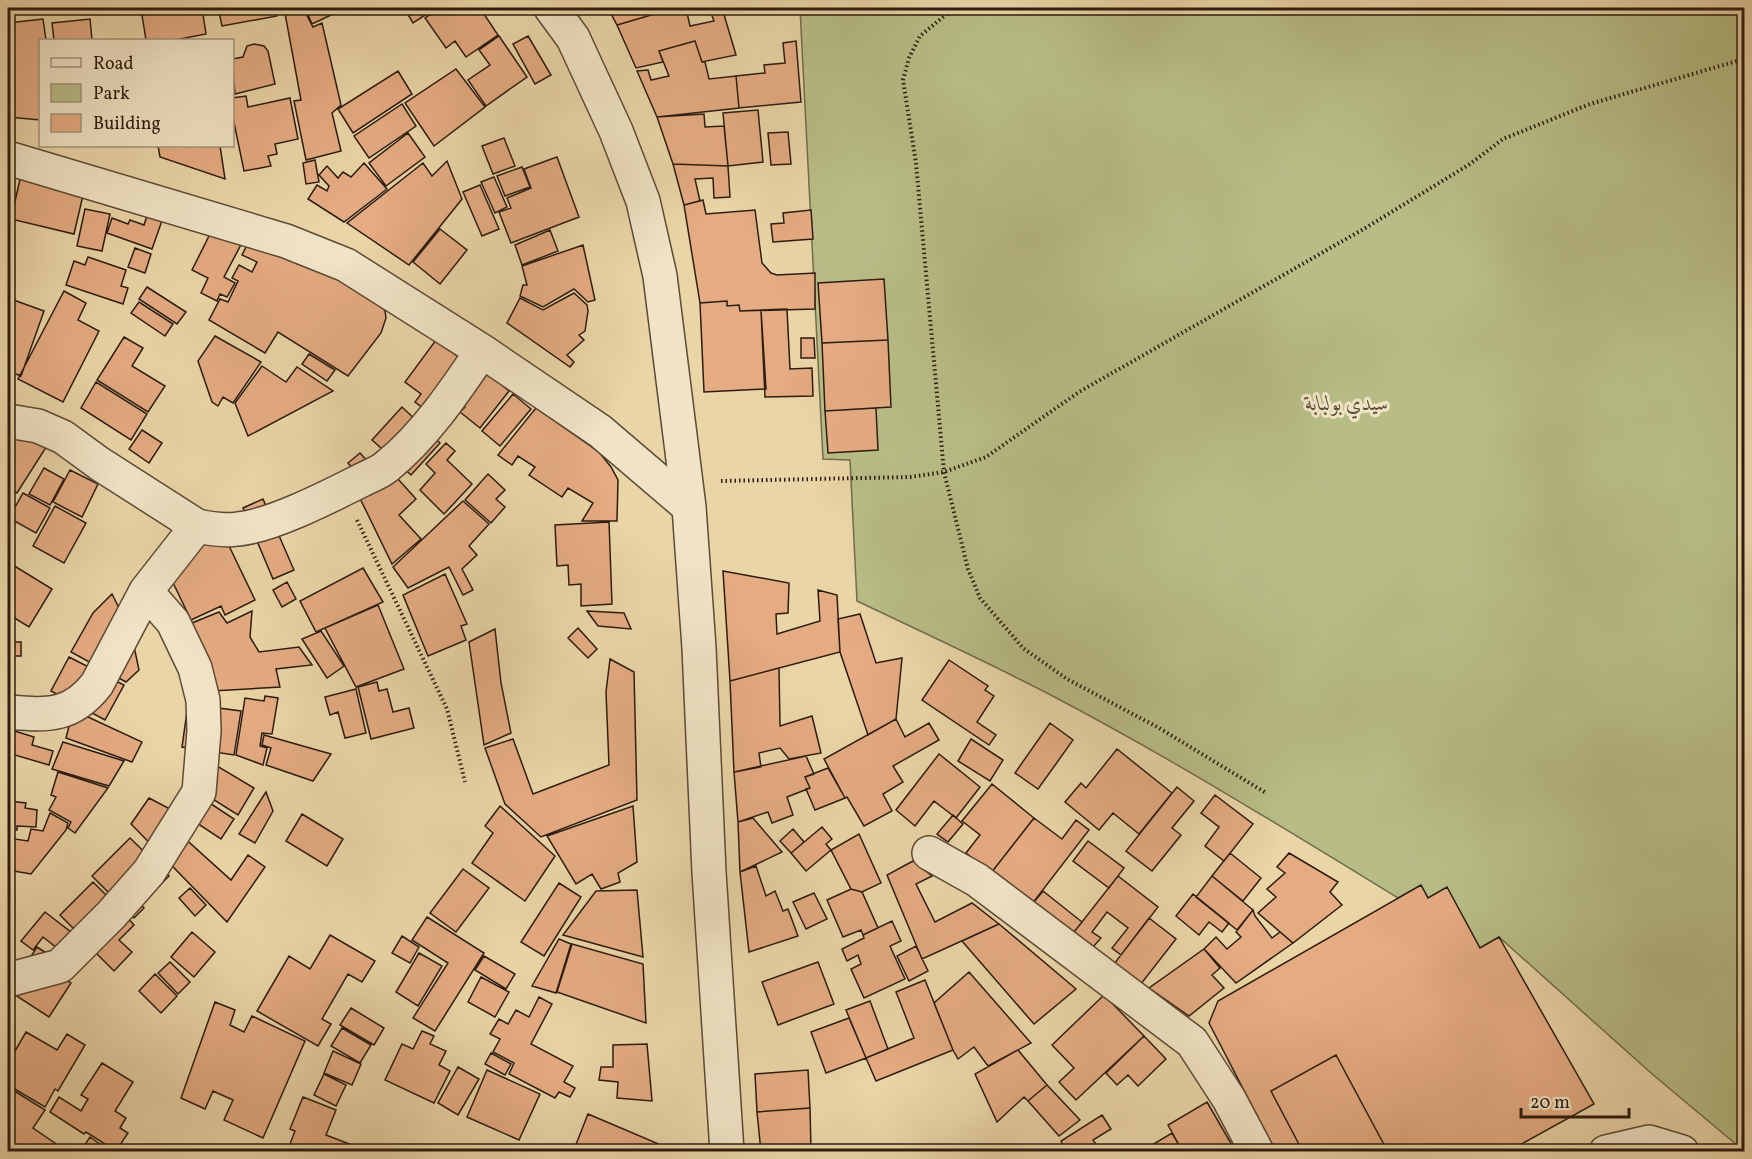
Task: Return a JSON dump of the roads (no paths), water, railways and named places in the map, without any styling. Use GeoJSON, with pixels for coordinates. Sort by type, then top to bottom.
{"type":"FeatureCollection","features":[{"type":"Feature","properties":{"kind":"street"},"geometry":{"type":"LineString","coordinates":[[551,8],[573,38],[616,131],[643,201],[660,276],[688,495],[699,648],[709,872],[727,1152]]}},
{"type":"Feature","properties":{"kind":"street"},"geometry":{"type":"LineString","coordinates":[[8,159],[286,241],[346,265],[482,351],[600,430],[688,495]]}},
{"type":"Feature","properties":{"kind":"street"},"geometry":{"type":"LineString","coordinates":[[8,421],[38,426],[63,437],[100,464],[197,526],[215,530],[240,529],[271,520],[343,490],[385,468],[414,440],[451,397],[482,351]]}},
{"type":"Feature","properties":{"kind":"street"},"geometry":{"type":"LineString","coordinates":[[8,712],[35,714],[66,711],[79,704],[97,684],[147,591],[197,526]]}},
{"type":"Feature","properties":{"kind":"street"},"geometry":{"type":"LineString","coordinates":[[8,980],[60,966],[111,915],[149,872],[199,792],[204,731],[203,700],[195,668],[173,622],[147,591]]}},
{"type":"Feature","properties":{"kind":"street"},"geometry":{"type":"LineString","coordinates":[[929,853],[977,880],[1192,1042],[1229,1099],[1257,1152]]}},
{"type":"Feature","properties":{"kind":"street"},"geometry":{"type":"LineString","coordinates":[[1606,1152],[1649,1142],[1682,1152]]}},
{"type":"Feature","properties":{"kind":"park label","name":"سيدي بولبابة"},"geometry":{"type":"Point","coordinates":[1347,404]}}]}
